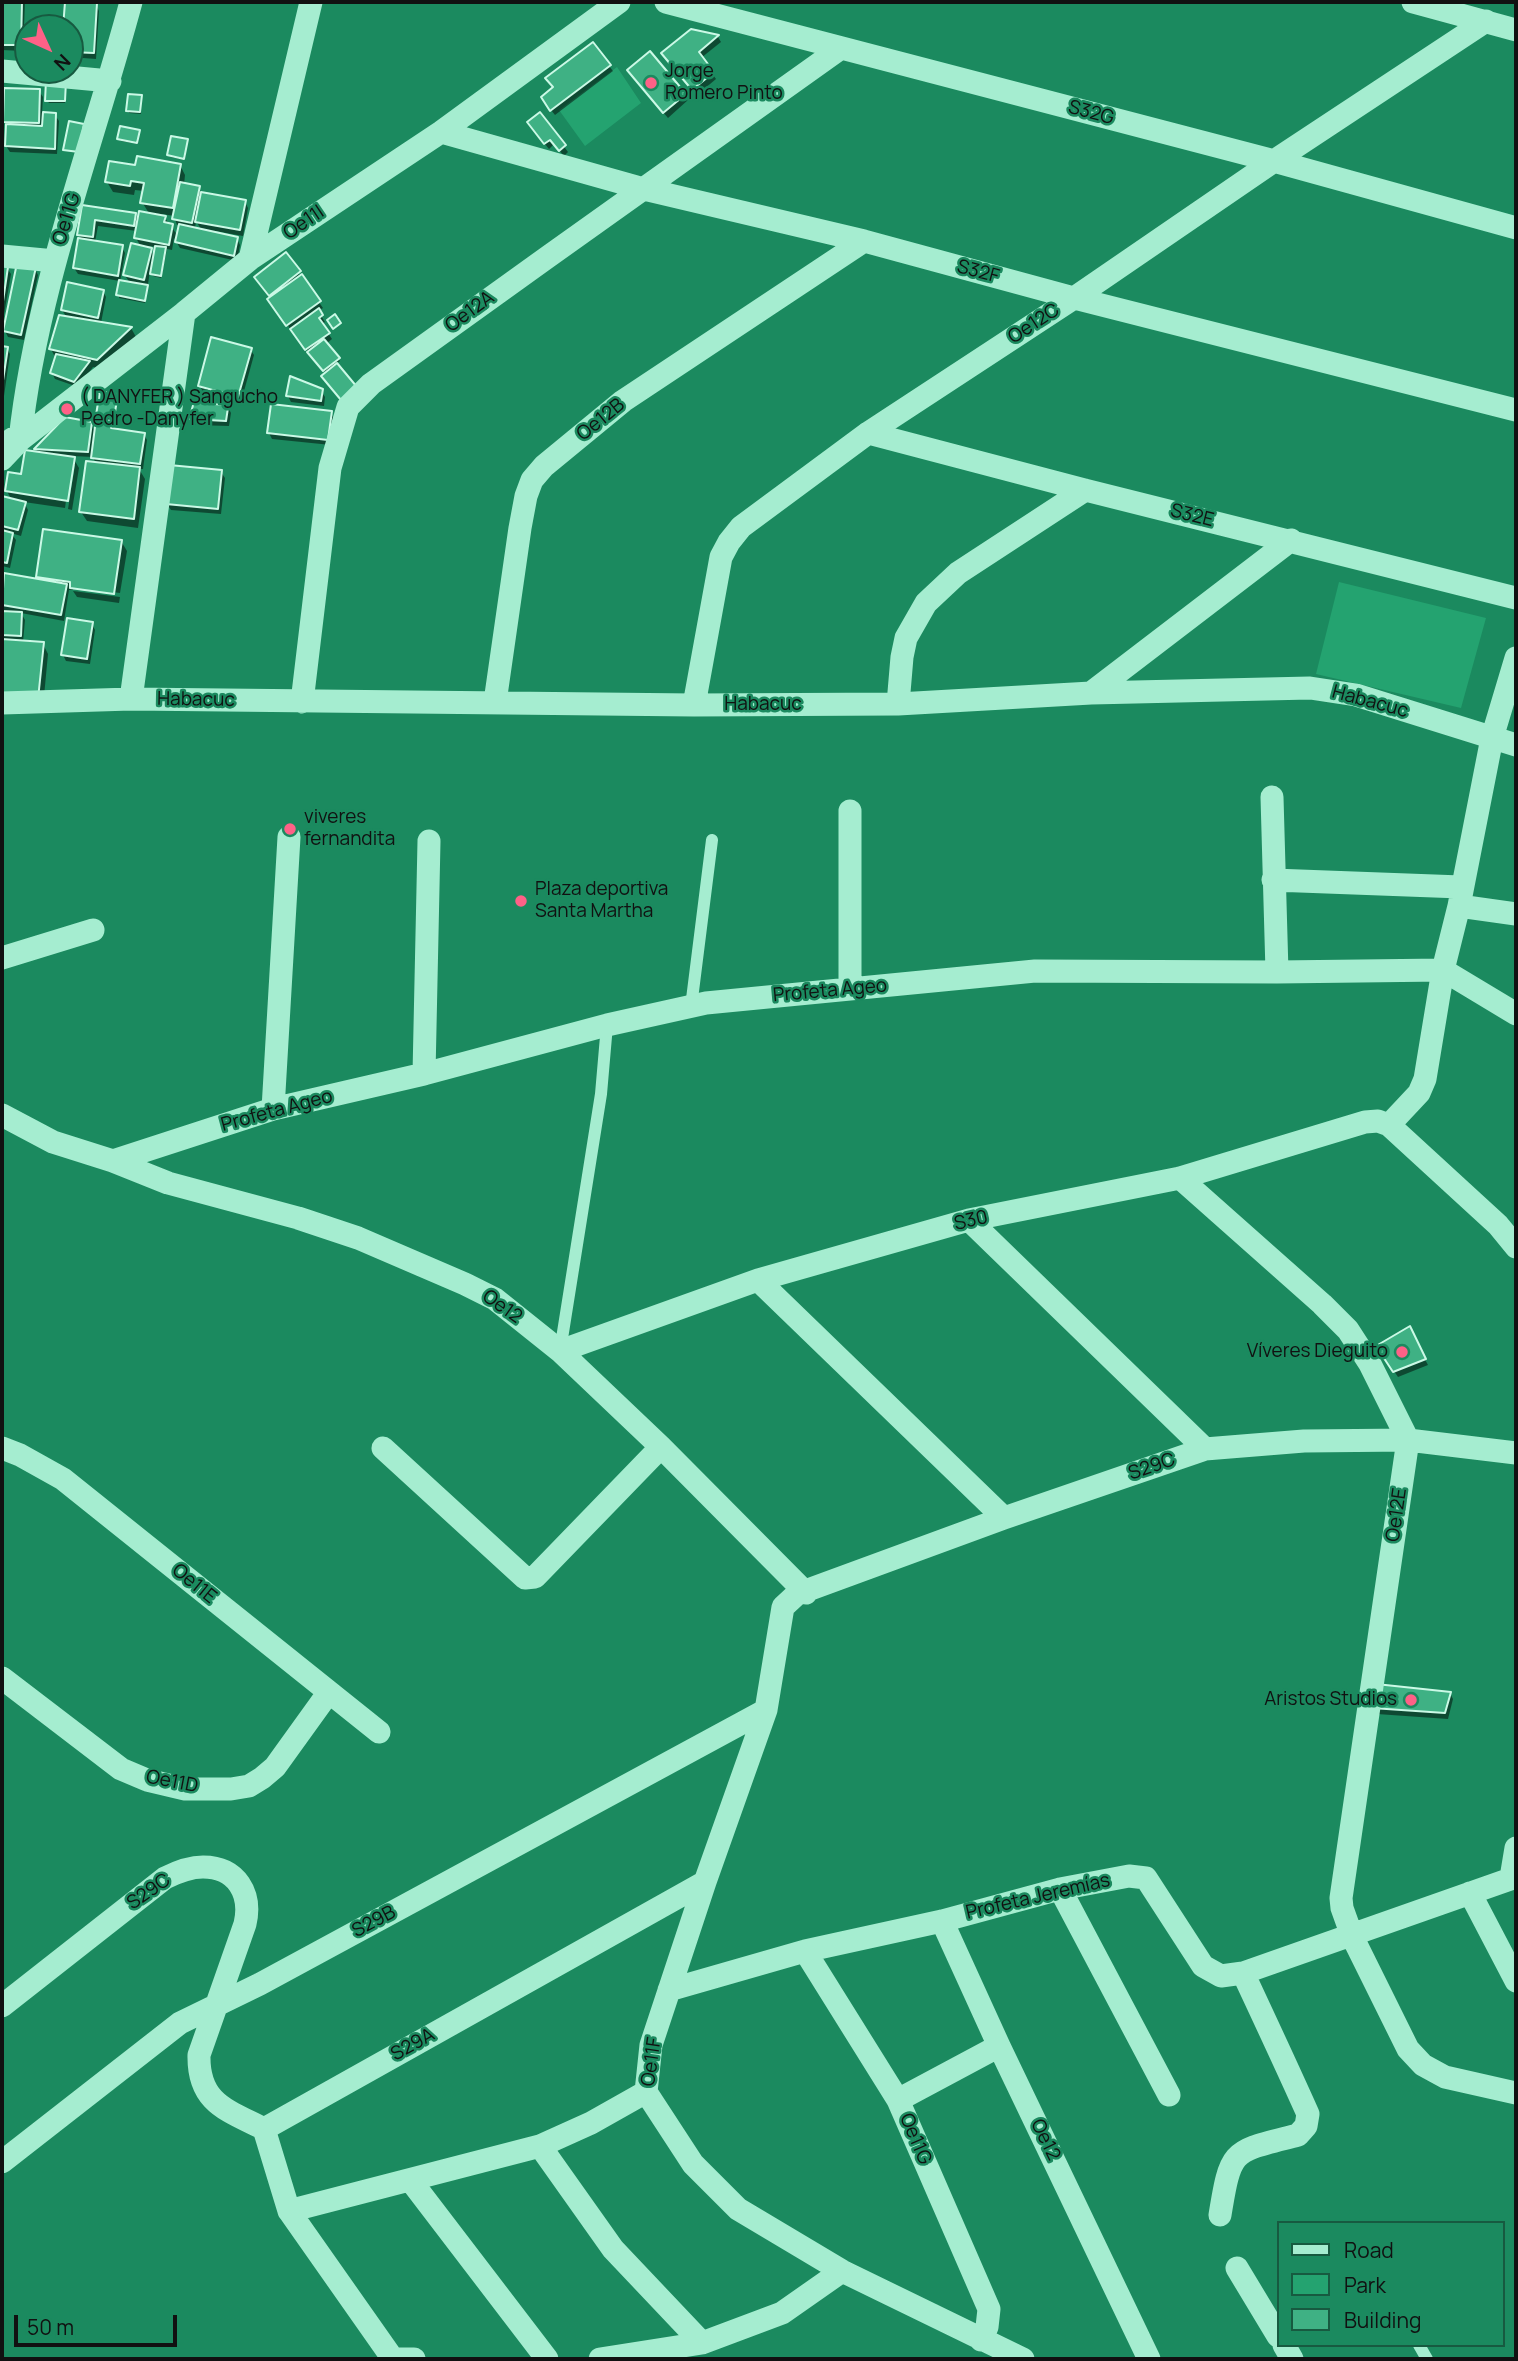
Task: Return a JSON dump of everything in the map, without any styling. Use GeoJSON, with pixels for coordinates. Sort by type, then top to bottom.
{"type":"FeatureCollection","features":[{"type":"Feature","properties":{"kind":"street","name":"Oe11G"},"geometry":{"type":"LineString","coordinates":[[11,439],[24,399],[55,261],[131,2]]}},
{"type":"Feature","properties":{"kind":"street"},"geometry":{"type":"LineString","coordinates":[[250,259],[311,2]]}},
{"type":"Feature","properties":{"kind":"street","name":"Oe11l"},"geometry":{"type":"LineString","coordinates":[[2,459],[11,439],[184,313],[250,259],[441,132],[618,2]]}},
{"type":"Feature","properties":{"kind":"street","name":"S32G"},"geometry":{"type":"LineString","coordinates":[[666,2],[1274,161],[1516,228]]}},
{"type":"Feature","properties":{"kind":"street"},"geometry":{"type":"LineString","coordinates":[[1413,2],[1516,30]]}},
{"type":"Feature","properties":{"kind":"street","name":"Oe12C"},"geometry":{"type":"LineString","coordinates":[[694,705],[721,557],[729,542],[759,512],[868,433],[1486,21]]}},
{"type":"Feature","properties":{"kind":"street","name":"Oe12A"},"geometry":{"type":"LineString","coordinates":[[302,702],[330,468],[348,407],[371,384],[594,221],[841,48]]}},
{"type":"Feature","properties":{"kind":"street"},"geometry":{"type":"LineString","coordinates":[[2,71],[110,81]]}},
{"type":"Feature","properties":{"kind":"street","name":"S32F"},"geometry":{"type":"LineString","coordinates":[[441,132],[644,188],[864,241],[1074,298],[1516,410]]}},
{"type":"Feature","properties":{"kind":"street","name":"Oe12B"},"geometry":{"type":"LineString","coordinates":[[495,702],[520,528],[532,480],[544,466],[659,375],[864,241]]}},
{"type":"Feature","properties":{"kind":"street"},"geometry":{"type":"LineString","coordinates":[[2,256],[55,261]]}},
{"type":"Feature","properties":{"kind":"street"},"geometry":{"type":"LineString","coordinates":[[131,699],[184,313]]}},
{"type":"Feature","properties":{"kind":"street","name":"S32E"},"geometry":{"type":"LineString","coordinates":[[868,433],[1516,598]]}},
{"type":"Feature","properties":{"kind":"street"},"geometry":{"type":"LineString","coordinates":[[898,704],[906,638],[926,603],[958,573],[1085,490]]}},
{"type":"Feature","properties":{"kind":"street"},"geometry":{"type":"LineString","coordinates":[[1091,693],[1291,540]]}},
{"type":"Feature","properties":{"kind":"street"},"geometry":{"type":"LineString","coordinates":[[1516,658],[1492,738],[1443,970],[1423,1086],[1389,1125],[1498,1225],[1516,1247]]}},
{"type":"Feature","properties":{"kind":"street","name":"Habacuc"},"geometry":{"type":"LineString","coordinates":[[2,703],[131,699],[694,705],[898,704],[1091,693],[1310,688],[1356,695],[1516,745]]}},
{"type":"Feature","properties":{"kind":"street"},"geometry":{"type":"LineString","coordinates":[[1272,797],[1277,972]]}},
{"type":"Feature","properties":{"kind":"street"},"geometry":{"type":"LineString","coordinates":[[850,811],[850,989]]}},
{"type":"Feature","properties":{"kind":"street"},"geometry":{"type":"LineString","coordinates":[[273,1109],[289,837]]}},
{"type":"Feature","properties":{"kind":"street"},"geometry":{"type":"LineString","coordinates":[[425,1074],[429,841]]}},
{"type":"Feature","properties":{"kind":"street"},"geometry":{"type":"LineString","coordinates":[[1273,880],[1460,896],[1516,915]]}},
{"type":"Feature","properties":{"kind":"street"},"geometry":{"type":"LineString","coordinates":[[2,958],[93,930]]}},
{"type":"Feature","properties":{"kind":"street"},"geometry":{"type":"LineString","coordinates":[[1443,970],[1516,1014]]}},
{"type":"Feature","properties":{"kind":"street","name":"Profeta Ageo"},"geometry":{"type":"LineString","coordinates":[[113,1161],[273,1109],[425,1074],[607,1025],[706,1003],[1035,971],[1443,970]]}},
{"type":"Feature","properties":{"kind":"street","name":"Oe12"},"geometry":{"type":"LineString","coordinates":[[2,1115],[53,1142],[113,1161],[168,1183],[328,1227],[465,1284],[505,1306],[560,1351],[661,1447],[806,1592]]}},
{"type":"Feature","properties":{"kind":"street","name":"S30"},"geometry":{"type":"LineString","coordinates":[[560,1351],[758,1280],[969,1220],[1181,1178],[1365,1122],[1378,1121],[1389,1125]]}},
{"type":"Feature","properties":{"kind":"street"},"geometry":{"type":"LineString","coordinates":[[1181,1178],[1322,1304],[1348,1331],[1370,1364],[1408,1440]]}},
{"type":"Feature","properties":{"kind":"street"},"geometry":{"type":"LineString","coordinates":[[969,1220],[1205,1449]]}},
{"type":"Feature","properties":{"kind":"street"},"geometry":{"type":"LineString","coordinates":[[758,1280],[1004,1518]]}},
{"type":"Feature","properties":{"kind":"street","name":"S29C"},"geometry":{"type":"LineString","coordinates":[[806,1592],[1004,1518],[1205,1449],[1304,1441],[1408,1440],[1516,1453]]}},
{"type":"Feature","properties":{"kind":"street","name":"Oe12E"},"geometry":{"type":"LineString","coordinates":[[1408,1440],[1341,1898],[1342,1908],[1352,1936],[1408,2049],[1423,2065],[1445,2077],[1516,2093]]}},
{"type":"Feature","properties":{"kind":"street"},"geometry":{"type":"LineString","coordinates":[[383,1448],[525,1578],[530,1578],[535,1577],[661,1447]]}},
{"type":"Feature","properties":{"kind":"street","name":"Oe11E"},"geometry":{"type":"LineString","coordinates":[[2,1448],[63,1479],[379,1732]]}},
{"type":"Feature","properties":{"kind":"street","name":"Oe11F"},"geometry":{"type":"LineString","coordinates":[[806,1592],[797,1594],[783,1608],[766,1710],[651,2045],[646,2092],[663,2122],[693,2164],[738,2209],[842,2271],[1023,2359]]}},
{"type":"Feature","properties":{"kind":"street","name":"Oe11D"},"geometry":{"type":"LineString","coordinates":[[2,1678],[121,1769],[147,1780],[185,1789],[230,1789],[248,1786],[262,1779],[275,1767],[329,1692]]}},
{"type":"Feature","properties":{"kind":"street","name":"S29B"},"geometry":{"type":"LineString","coordinates":[[2,2162],[180,2023],[260,1984],[766,1710]]}},
{"type":"Feature","properties":{"kind":"street"},"geometry":{"type":"LineString","coordinates":[[1514,1878],[1516,1847]]}},
{"type":"Feature","properties":{"kind":"street","name":"S29C"},"geometry":{"type":"LineString","coordinates":[[2,2006],[165,1878],[185,1869],[204,1867],[223,1871],[238,1881],[248,1909],[218,2003]]}},
{"type":"Feature","properties":{"kind":"street","name":"Profeta Jeremías"},"geometry":{"type":"LineString","coordinates":[[669,1990],[805,1951],[942,1921],[1060,1889],[1129,1876],[1146,1878],[1203,1966],[1221,1976],[1243,1973],[1514,1878]]}},
{"type":"Feature","properties":{"kind":"street","name":"S29A"},"geometry":{"type":"LineString","coordinates":[[264,2129],[705,1882]]}},
{"type":"Feature","properties":{"kind":"street"},"geometry":{"type":"LineString","coordinates":[[1060,1889],[1170,2095]]}},
{"type":"Feature","properties":{"kind":"street"},"geometry":{"type":"LineString","coordinates":[[1470,1893],[1516,1981]]}},
{"type":"Feature","properties":{"kind":"street","name":"Oe12"},"geometry":{"type":"LineString","coordinates":[[942,1921],[1149,2359]]}},
{"type":"Feature","properties":{"kind":"street","name":"Oe11G"},"geometry":{"type":"LineString","coordinates":[[805,1951],[898,2100],[989,2309],[987,2327],[981,2340]]}},
{"type":"Feature","properties":{"kind":"street"},"geometry":{"type":"LineString","coordinates":[[1220,2216],[1226,2173],[1235,2158],[1248,2147],[1297,2135],[1308,2120],[1308,2114],[1243,1973]]}},
{"type":"Feature","properties":{"kind":"street"},"geometry":{"type":"LineString","coordinates":[[218,2003],[199,2054],[203,2088],[228,2113],[264,2129],[289,2211],[393,2358],[414,2359]]}},
{"type":"Feature","properties":{"kind":"street"},"geometry":{"type":"LineString","coordinates":[[898,2100],[999,2046]]}},
{"type":"Feature","properties":{"kind":"street"},"geometry":{"type":"LineString","coordinates":[[289,2211],[540,2146],[592,2123],[646,2092]]}},
{"type":"Feature","properties":{"kind":"street"},"geometry":{"type":"LineString","coordinates":[[540,2146],[613,2249],[702,2343]]}},
{"type":"Feature","properties":{"kind":"street"},"geometry":{"type":"LineString","coordinates":[[411,2181],[547,2359]]}},
{"type":"Feature","properties":{"kind":"street"},"geometry":{"type":"LineString","coordinates":[[1237,2268],[1276,2333]]}},
{"type":"Feature","properties":{"kind":"street"},"geometry":{"type":"LineString","coordinates":[[600,2359],[702,2343],[782,2313],[842,2271]]}},
{"type":"Feature","properties":{"kind":"lane"},"geometry":{"type":"LineString","coordinates":[[691,1007],[712,840]]}},
{"type":"Feature","properties":{"kind":"lane"},"geometry":{"type":"LineString","coordinates":[[560,1351],[601,1094],[607,1025]]}},
{"type":"Feature","properties":{"kind":"green space"},"geometry":{"type":"Polygon","coordinates":[[[617,67],[641,103],[585,146],[559,110],[617,67]]]}},
{"type":"Feature","properties":{"kind":"green space"},"geometry":{"type":"Polygon","coordinates":[[[1339,582],[1486,618],[1461,708],[1316,674],[1339,582]]]}},
{"type":"Feature","properties":{"kind":"building"},"geometry":{"type":"Polygon","coordinates":[[[2,2],[22,2],[22,14],[14,14],[14,45],[2,45],[2,2]]]}},
{"type":"Feature","properties":{"kind":"building"},"geometry":{"type":"Polygon","coordinates":[[[65,2],[97,3],[94,53],[84,53],[84,14],[64,14],[65,2]]]}},
{"type":"Feature","properties":{"kind":"building"},"geometry":{"type":"Polygon","coordinates":[[[691,29],[719,35],[699,52],[714,72],[692,90],[661,53],[691,29]]]}},
{"type":"Feature","properties":{"kind":"building"},"geometry":{"type":"Polygon","coordinates":[[[593,42],[611,65],[550,111],[541,97],[553,87],[545,78],[593,42]]]}},
{"type":"Feature","properties":{"kind":"building"},"geometry":{"type":"Polygon","coordinates":[[[650,51],[686,94],[663,113],[627,70],[650,51]]]}},
{"type":"Feature","properties":{"kind":"building"},"geometry":{"type":"Polygon","coordinates":[[[46,84],[66,84],[65,101],[45,101],[46,84]]]}},
{"type":"Feature","properties":{"kind":"building"},"geometry":{"type":"Polygon","coordinates":[[[4,88],[40,89],[39,123],[3,122],[4,88]]]}},
{"type":"Feature","properties":{"kind":"building"},"geometry":{"type":"Polygon","coordinates":[[[128,94],[142,95],[140,112],[126,111],[128,94]]]}},
{"type":"Feature","properties":{"kind":"building"},"geometry":{"type":"Polygon","coordinates":[[[43,112],[56,113],[55,149],[5,146],[6,124],[42,126],[43,112]]]}},
{"type":"Feature","properties":{"kind":"building"},"geometry":{"type":"Polygon","coordinates":[[[540,112],[566,145],[559,151],[550,140],[544,144],[527,122],[540,112]]]}},
{"type":"Feature","properties":{"kind":"building"},"geometry":{"type":"Polygon","coordinates":[[[69,121],[84,124],[79,152],[63,150],[69,121]]]}},
{"type":"Feature","properties":{"kind":"building"},"geometry":{"type":"Polygon","coordinates":[[[120,126],[140,130],[137,143],[117,139],[120,126]]]}},
{"type":"Feature","properties":{"kind":"building"},"geometry":{"type":"Polygon","coordinates":[[[171,136],[188,139],[184,159],[167,155],[171,136]]]}},
{"type":"Feature","properties":{"kind":"building"},"geometry":{"type":"Polygon","coordinates":[[[137,156],[181,164],[173,208],[140,203],[144,183],[131,181],[130,186],[105,182],[109,161],[135,165],[137,156]]]}},
{"type":"Feature","properties":{"kind":"building"},"geometry":{"type":"Polygon","coordinates":[[[180,182],[200,186],[192,223],[172,219],[180,182]]]}},
{"type":"Feature","properties":{"kind":"building"},"geometry":{"type":"Polygon","coordinates":[[[201,192],[246,200],[240,230],[195,222],[201,192]]]}},
{"type":"Feature","properties":{"kind":"building"},"geometry":{"type":"Polygon","coordinates":[[[82,205],[136,213],[134,226],[95,220],[93,237],[77,235],[82,205]]]}},
{"type":"Feature","properties":{"kind":"building"},"geometry":{"type":"Polygon","coordinates":[[[139,211],[166,216],[164,222],[173,224],[169,245],[134,238],[139,211]]]}},
{"type":"Feature","properties":{"kind":"building"},"geometry":{"type":"Polygon","coordinates":[[[179,224],[238,237],[234,256],[175,242],[179,224]]]}},
{"type":"Feature","properties":{"kind":"building"},"geometry":{"type":"Polygon","coordinates":[[[78,238],[123,245],[118,276],[73,268],[78,238]]]}},
{"type":"Feature","properties":{"kind":"building"},"geometry":{"type":"Polygon","coordinates":[[[131,243],[152,248],[144,280],[123,275],[131,243]]]}},
{"type":"Feature","properties":{"kind":"building"},"geometry":{"type":"Polygon","coordinates":[[[155,246],[166,247],[161,276],[150,274],[155,246]]]}},
{"type":"Feature","properties":{"kind":"building"},"geometry":{"type":"Polygon","coordinates":[[[286,252],[301,271],[269,296],[254,277],[286,252]]]}},
{"type":"Feature","properties":{"kind":"building"},"geometry":{"type":"Polygon","coordinates":[[[17,263],[36,267],[21,335],[3,331],[17,263]]]}},
{"type":"Feature","properties":{"kind":"building"},"geometry":{"type":"Polygon","coordinates":[[[2,265],[8,267],[2,308],[2,265]]]}},
{"type":"Feature","properties":{"kind":"building"},"geometry":{"type":"Polygon","coordinates":[[[302,274],[321,301],[286,326],[267,299],[302,274]]]}},
{"type":"Feature","properties":{"kind":"building"},"geometry":{"type":"Polygon","coordinates":[[[119,280],[148,285],[145,301],[116,295],[119,280]]]}},
{"type":"Feature","properties":{"kind":"building"},"geometry":{"type":"Polygon","coordinates":[[[67,282],[104,290],[98,318],[61,310],[67,282]]]}},
{"type":"Feature","properties":{"kind":"building"},"geometry":{"type":"Polygon","coordinates":[[[319,308],[323,315],[319,318],[330,333],[305,350],[290,329],[319,308]]]}},
{"type":"Feature","properties":{"kind":"building"},"geometry":{"type":"Polygon","coordinates":[[[335,314],[341,323],[333,329],[327,320],[335,314]]]}},
{"type":"Feature","properties":{"kind":"building"},"geometry":{"type":"Polygon","coordinates":[[[59,315],[132,327],[97,360],[49,349],[59,315]]]}},
{"type":"Feature","properties":{"kind":"building"},"geometry":{"type":"Polygon","coordinates":[[[211,337],[252,348],[238,397],[198,386],[211,337]]]}},
{"type":"Feature","properties":{"kind":"building"},"geometry":{"type":"Polygon","coordinates":[[[324,339],[340,358],[323,371],[307,352],[324,339]]]}},
{"type":"Feature","properties":{"kind":"building"},"geometry":{"type":"Polygon","coordinates":[[[2,346],[8,347],[2,387],[2,346]]]}},
{"type":"Feature","properties":{"kind":"building"},"geometry":{"type":"Polygon","coordinates":[[[56,354],[90,361],[74,382],[50,373],[56,354]]]}},
{"type":"Feature","properties":{"kind":"building"},"geometry":{"type":"Polygon","coordinates":[[[337,363],[357,387],[341,400],[321,376],[337,363]]]}},
{"type":"Feature","properties":{"kind":"building"},"geometry":{"type":"Polygon","coordinates":[[[290,376],[323,389],[321,401],[286,396],[290,376]]]}},
{"type":"Feature","properties":{"kind":"building"},"geometry":{"type":"Polygon","coordinates":[[[100,391],[118,394],[114,418],[96,415],[100,391]]]}},
{"type":"Feature","properties":{"kind":"building"},"geometry":{"type":"Polygon","coordinates":[[[226,401],[229,401],[226,421],[189,419],[194,402],[225,405],[226,401]]]}},
{"type":"Feature","properties":{"kind":"building"},"geometry":{"type":"Polygon","coordinates":[[[271,404],[332,411],[328,440],[267,433],[271,404]]]}},
{"type":"Feature","properties":{"kind":"building"},"geometry":{"type":"Polygon","coordinates":[[[65,417],[92,422],[88,452],[34,449],[65,417]]]}},
{"type":"Feature","properties":{"kind":"building"},"geometry":{"type":"Polygon","coordinates":[[[96,419],[112,421],[111,428],[145,433],[140,464],[91,458],[96,419]]]}},
{"type":"Feature","properties":{"kind":"building"},"geometry":{"type":"Polygon","coordinates":[[[25,450],[75,457],[68,501],[5,491],[8,472],[21,474],[25,450]]]}},
{"type":"Feature","properties":{"kind":"building"},"geometry":{"type":"Polygon","coordinates":[[[86,461],[140,467],[134,519],[79,512],[86,461]]]}},
{"type":"Feature","properties":{"kind":"building"},"geometry":{"type":"Polygon","coordinates":[[[169,465],[222,470],[218,509],[166,504],[169,465]]]}},
{"type":"Feature","properties":{"kind":"building"},"geometry":{"type":"Polygon","coordinates":[[[2,496],[26,502],[18,530],[2,526],[2,496]]]}},
{"type":"Feature","properties":{"kind":"building"},"geometry":{"type":"Polygon","coordinates":[[[43,529],[122,540],[114,594],[70,588],[70,582],[36,577],[43,529]]]}},
{"type":"Feature","properties":{"kind":"building"},"geometry":{"type":"Polygon","coordinates":[[[2,530],[13,533],[7,563],[2,562],[2,530]]]}},
{"type":"Feature","properties":{"kind":"building"},"geometry":{"type":"Polygon","coordinates":[[[4,573],[67,584],[61,615],[2,605],[4,573]]]}},
{"type":"Feature","properties":{"kind":"building"},"geometry":{"type":"Polygon","coordinates":[[[2,611],[22,612],[21,636],[2,635],[2,611]]]}},
{"type":"Feature","properties":{"kind":"building"},"geometry":{"type":"Polygon","coordinates":[[[67,618],[93,622],[87,659],[61,655],[67,618]]]}},
{"type":"Feature","properties":{"kind":"building"},"geometry":{"type":"Polygon","coordinates":[[[2,639],[44,642],[38,699],[2,695],[2,639]]]}},
{"type":"Feature","properties":{"kind":"building","name":"Víveres Dieguito"},"geometry":{"type":"Polygon","coordinates":[[[1410,1326],[1426,1359],[1393,1372],[1376,1346],[1410,1326]]]}},
{"type":"Feature","properties":{"kind":"building","name":"Aristos Studios"},"geometry":{"type":"Polygon","coordinates":[[[1376,1684],[1451,1692],[1445,1713],[1372,1708],[1376,1684]]]}},
{"type":"Feature","properties":{"kind":"place","name":"Jorge Romero Pinto"},"geometry":{"type":"Point","coordinates":[651,83]}},
{"type":"Feature","properties":{"kind":"place","name":"( DANYFER ) Sangucho Pedro -Danyfer"},"geometry":{"type":"Point","coordinates":[67,409]}},
{"type":"Feature","properties":{"kind":"place","name":"viveres fernandita"},"geometry":{"type":"Point","coordinates":[290,829]}},
{"type":"Feature","properties":{"kind":"place","name":"Plaza deportiva Santa Martha"},"geometry":{"type":"Point","coordinates":[521,901]}},
{"type":"Feature","properties":{"kind":"place","name":"Víveres Dieguito"},"geometry":{"type":"Point","coordinates":[1402,1352]}},
{"type":"Feature","properties":{"kind":"place","name":"Aristos Studios"},"geometry":{"type":"Point","coordinates":[1411,1700]}}]}
